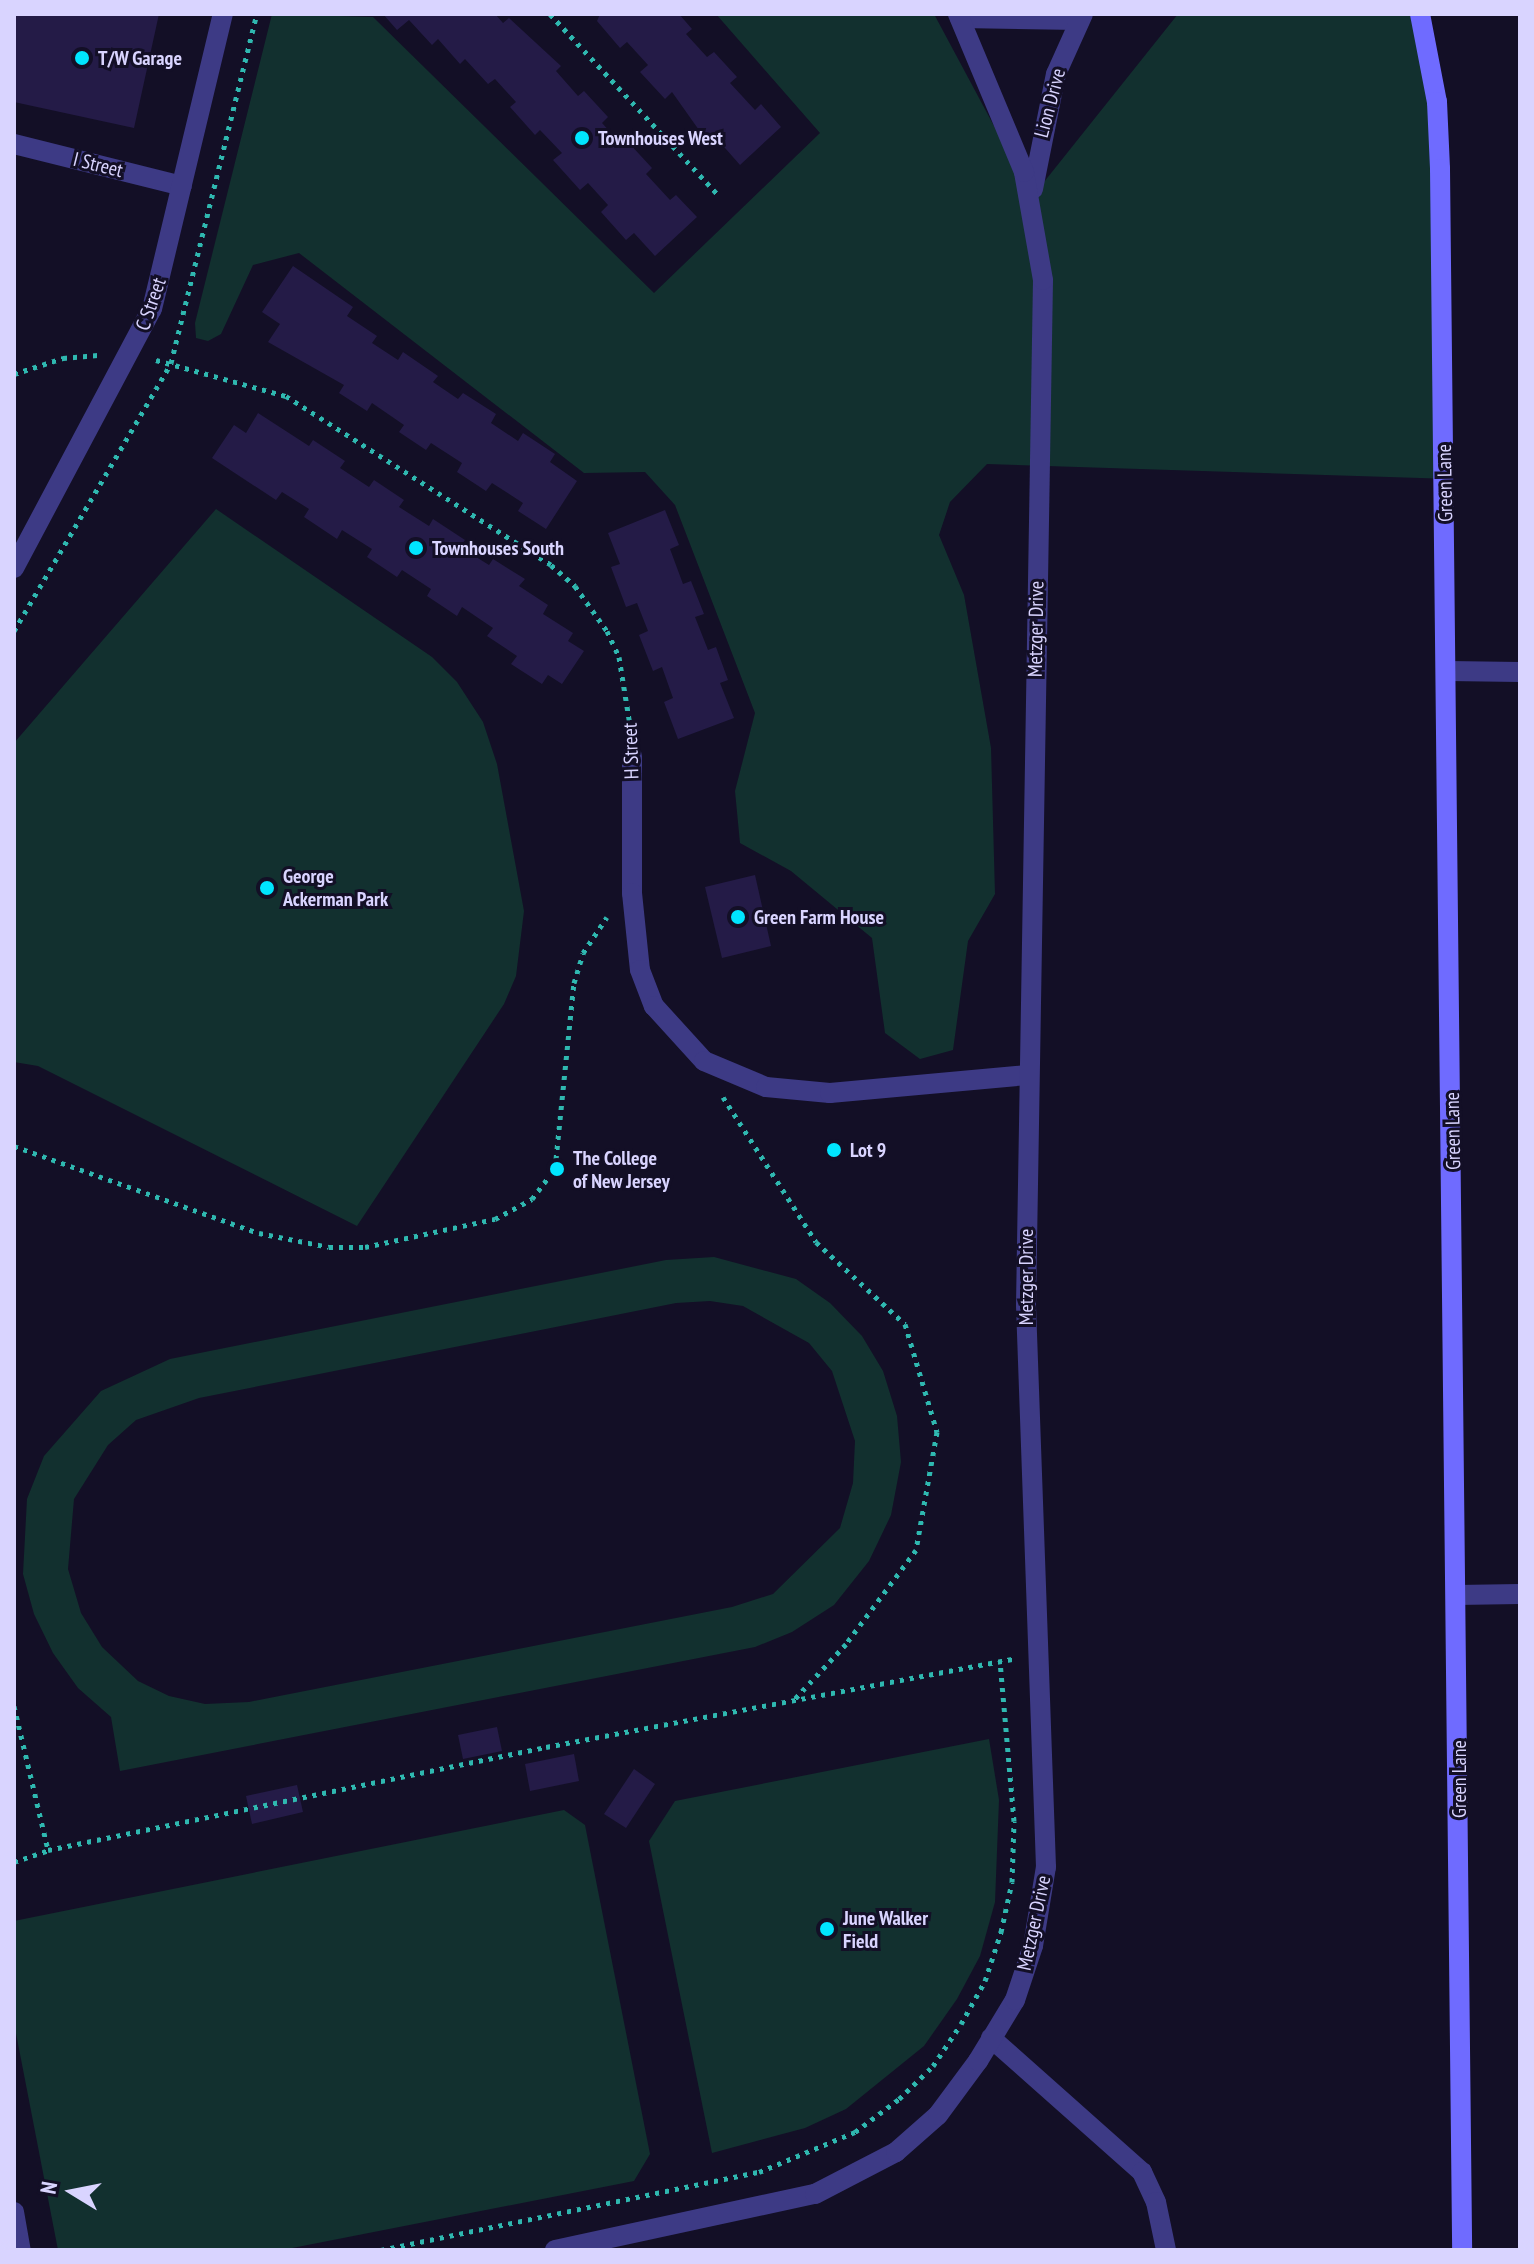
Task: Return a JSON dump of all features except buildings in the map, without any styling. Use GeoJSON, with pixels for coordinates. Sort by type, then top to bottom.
{"type":"FeatureCollection","features":[{"type":"Feature","properties":{"kind":"street","name":"C Street"},"geometry":{"type":"LineString","coordinates":[[14,568],[147,321],[223,14]]}},
{"type":"Feature","properties":{"kind":"street","name":"Green Lane"},"geometry":{"type":"LineString","coordinates":[[1420,14],[1437,102],[1440,169],[1448,671],[1462,2250]]}},
{"type":"Feature","properties":{"kind":"street"},"geometry":{"type":"LineString","coordinates":[[959,16],[1081,17]]}},
{"type":"Feature","properties":{"kind":"street","name":"Metzger Drive"},"geometry":{"type":"LineString","coordinates":[[555,2250],[761,2209],[815,2194],[896,2152],[938,2115],[991,2038],[1015,2000],[1033,1946],[1046,1867],[1028,1442],[1027,1075],[1043,280],[1032,197],[959,16]]}},
{"type":"Feature","properties":{"kind":"street","name":"Lion Drive"},"geometry":{"type":"LineString","coordinates":[[1032,197],[1056,74],[1081,17]]}},
{"type":"Feature","properties":{"kind":"street","name":"I Street"},"geometry":{"type":"LineString","coordinates":[[14,144],[182,186]]}},
{"type":"Feature","properties":{"kind":"street"},"geometry":{"type":"LineString","coordinates":[[1448,671],[1520,672]]}},
{"type":"Feature","properties":{"kind":"street","name":"H Street"},"geometry":{"type":"LineString","coordinates":[[632,756],[632,893],[640,970],[654,1006],[704,1061],[766,1087],[830,1093],[1027,1075]]}},
{"type":"Feature","properties":{"kind":"street"},"geometry":{"type":"LineString","coordinates":[[1457,1595],[1520,1594]]}},
{"type":"Feature","properties":{"kind":"street"},"geometry":{"type":"LineString","coordinates":[[991,2038],[1142,2172],[1156,2202],[1166,2250]]}},
{"type":"Feature","properties":{"kind":"street"},"geometry":{"type":"LineString","coordinates":[[14,2212],[21,2250]]}},
{"type":"Feature","properties":{"kind":"path"},"geometry":{"type":"LineString","coordinates":[[550,14],[719,196]]}},
{"type":"Feature","properties":{"kind":"path"},"geometry":{"type":"LineString","coordinates":[[14,374],[63,358],[107,354]]}},
{"type":"Feature","properties":{"kind":"path","name":"H Street"},"geometry":{"type":"LineString","coordinates":[[156,360],[286,396],[551,565],[594,609],[619,657],[632,756]]}},
{"type":"Feature","properties":{"kind":"path"},"geometry":{"type":"LineString","coordinates":[[14,1146],[229,1223],[329,1247],[365,1247],[514,1211],[547,1184],[560,1152],[574,983],[583,953],[602,922],[632,893]]}},
{"type":"Feature","properties":{"kind":"path"},"geometry":{"type":"LineString","coordinates":[[704,1061],[816,1242],[905,1324],[937,1432],[916,1550],[846,1644],[791,1702]]}},
{"type":"Feature","properties":{"kind":"path"},"geometry":{"type":"LineString","coordinates":[[14,1862],[48,1850],[1039,1653]]}},
{"type":"Feature","properties":{"kind":"path"},"geometry":{"type":"LineString","coordinates":[[381,2250],[759,2172],[805,2157],[855,2132],[899,2099],[933,2066],[961,2024],[985,1981],[1001,1932],[1012,1882],[1014,1821],[1000,1661]]}},
{"type":"Feature","properties":{"kind":"path"},"geometry":{"type":"LineString","coordinates":[[14,1706],[48,1850]]}},
{"type":"Feature","properties":{"kind":"green space"},"geometry":{"type":"Polygon","coordinates":[[[272,14],[373,17],[654,293],[820,133],[716,14],[934,14],[1032,197],[1178,14],[1427,14],[1452,479],[987,464],[950,502],[939,535],[964,595],[991,748],[995,894],[968,941],[953,1050],[920,1059],[885,1033],[872,938],[791,871],[740,843],[735,791],[755,713],[675,505],[645,472],[584,473],[299,253],[253,265],[221,334],[208,341],[196,338],[195,323],[272,14]]]}},
{"type":"Feature","properties":{"kind":"green space","name":"George Ackerman Park"},"geometry":{"type":"Polygon","coordinates":[[[216,509],[432,657],[457,682],[483,722],[497,764],[524,911],[516,976],[504,1004],[357,1226],[38,1066],[14,1062],[14,743],[216,509]]]}},
{"type":"Feature","properties":{"kind":"green space"},"geometry":{"type":"Polygon","coordinates":[[[714,1257],[796,1279],[830,1303],[862,1336],[883,1371],[897,1416],[901,1462],[891,1515],[869,1561],[834,1605],[792,1632],[755,1647],[120,1771],[111,1717],[78,1688],[53,1653],[34,1614],[23,1574],[27,1499],[44,1456],[101,1391],[170,1359],[666,1260],[714,1257]],[[710,1301],[676,1303],[199,1398],[136,1420],[108,1445],[74,1499],[68,1569],[81,1613],[102,1647],[138,1681],[169,1696],[205,1704],[249,1702],[732,1607],[773,1594],[840,1528],[853,1483],[855,1441],[832,1371],[809,1343],[743,1306],[710,1301]]]}},
{"type":"Feature","properties":{"kind":"green space","name":"June Walker Field"},"geometry":{"type":"Polygon","coordinates":[[[989,1739],[999,1800],[995,1902],[980,1956],[957,1999],[924,2046],[846,2109],[805,2128],[712,2153],[649,1841],[675,1801],[989,1739]]]}},
{"type":"Feature","properties":{"kind":"green space"},"geometry":{"type":"Polygon","coordinates":[[[564,1810],[585,1825],[650,2154],[634,2181],[282,2250],[58,2250],[14,2023],[14,1921],[564,1810]]]}},
{"type":"Feature","properties":{"kind":"place","name":"T/W Garage"},"geometry":{"type":"Point","coordinates":[82,58]}},
{"type":"Feature","properties":{"kind":"place","name":"Townhouses West"},"geometry":{"type":"Point","coordinates":[582,138]}},
{"type":"Feature","properties":{"kind":"place","name":"Townhouses South"},"geometry":{"type":"Point","coordinates":[416,548]}},
{"type":"Feature","properties":{"kind":"place","name":"George Ackerman Park"},"geometry":{"type":"Point","coordinates":[267,888]}},
{"type":"Feature","properties":{"kind":"place","name":"Green Farm House"},"geometry":{"type":"Point","coordinates":[738,917]}},
{"type":"Feature","properties":{"kind":"place","name":"Lot 9"},"geometry":{"type":"Point","coordinates":[834,1150]}},
{"type":"Feature","properties":{"kind":"place","name":"The College of New Jersey"},"geometry":{"type":"Point","coordinates":[557,1169]}},
{"type":"Feature","properties":{"kind":"place","name":"June Walker Field"},"geometry":{"type":"Point","coordinates":[827,1929]}}]}
